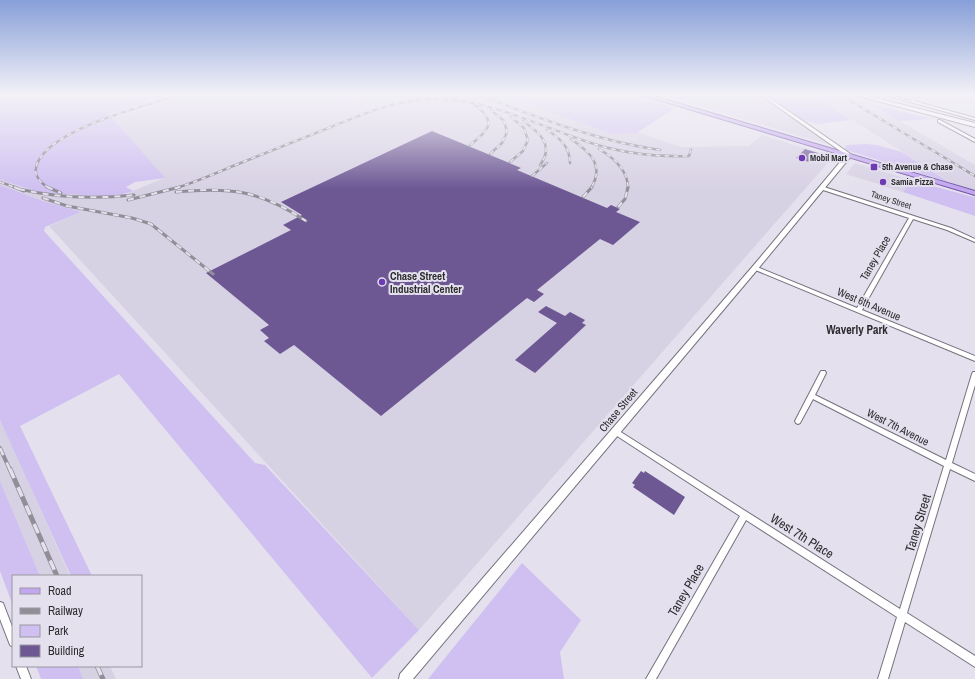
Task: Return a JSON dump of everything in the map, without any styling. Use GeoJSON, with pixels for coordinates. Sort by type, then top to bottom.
{"type":"FeatureCollection","features":[{"type":"Feature","properties":{"kind":"main road"},"geometry":{"type":"LineString","coordinates":[[752,126],[832,148],[849,155],[975,193]]}},
{"type":"Feature","properties":{"kind":"street"},"geometry":{"type":"LineString","coordinates":[[807,126],[849,155]]}},
{"type":"Feature","properties":{"kind":"street"},"geometry":{"type":"LineString","coordinates":[[947,126],[975,141]]}},
{"type":"Feature","properties":{"kind":"street","name":"Chase Street"},"geometry":{"type":"LineString","coordinates":[[405,679],[755,268],[849,155]]}},
{"type":"Feature","properties":{"kind":"street","name":"Taney Street"},"geometry":{"type":"LineString","coordinates":[[822,188],[956,232],[975,241]]}},
{"type":"Feature","properties":{"kind":"street","name":"Taney Place"},"geometry":{"type":"LineString","coordinates":[[858,311],[912,217]]}},
{"type":"Feature","properties":{"kind":"street","name":"West 6th Avenue"},"geometry":{"type":"LineString","coordinates":[[755,268],[975,359]]}},
{"type":"Feature","properties":{"kind":"street"},"geometry":{"type":"LineString","coordinates":[[798,421],[823,373]]}},
{"type":"Feature","properties":{"kind":"street","name":"Taney Street"},"geometry":{"type":"LineString","coordinates":[[883,679],[975,374]]}},
{"type":"Feature","properties":{"kind":"street","name":"West 7th Avenue"},"geometry":{"type":"LineString","coordinates":[[812,396],[975,478]]}},
{"type":"Feature","properties":{"kind":"street","name":"West 7th Place"},"geometry":{"type":"LineString","coordinates":[[616,432],[975,662]]}},
{"type":"Feature","properties":{"kind":"street","name":"Taney Place"},"geometry":{"type":"LineString","coordinates":[[651,679],[745,515]]}},
{"type":"Feature","properties":{"kind":"street"},"geometry":{"type":"LineString","coordinates":[[0,606],[12,639]]}},
{"type":"Feature","properties":{"kind":"street"},"geometry":{"type":"LineString","coordinates":[[22,667],[26,679]]}},
{"type":"Feature","properties":{"kind":"shaded area"},"geometry":{"type":"Polygon","coordinates":[[[120,126],[589,126],[612,134],[640,133],[681,147],[749,146],[762,135],[833,157],[419,630],[49,226],[81,212],[46,202],[0,185],[0,179],[25,189],[54,195],[61,195],[68,192],[126,194],[164,178],[120,126]]]}},
{"type":"Feature","properties":{"kind":"shaded area"},"geometry":{"type":"Polygon","coordinates":[[[765,126],[802,126],[830,145],[765,126]]]}},
{"type":"Feature","properties":{"kind":"shaded area"},"geometry":{"type":"Polygon","coordinates":[[[862,126],[908,126],[975,165],[975,198],[862,126]]]}},
{"type":"Feature","properties":{"kind":"shaded area"},"geometry":{"type":"Polygon","coordinates":[[[855,163],[911,180],[903,192],[846,174],[855,163]]]}},
{"type":"Feature","properties":{"kind":"shaded area"},"geometry":{"type":"Polygon","coordinates":[[[0,420],[70,575],[40,575],[0,481],[0,420]]]}},
{"type":"Feature","properties":{"kind":"shaded area"},"geometry":{"type":"Polygon","coordinates":[[[78,667],[110,667],[116,679],[83,679],[78,667]]]}},
{"type":"Feature","properties":{"kind":"green space"},"geometry":{"type":"Polygon","coordinates":[[[0,126],[119,126],[165,178],[135,182],[126,187],[133,191],[124,194],[105,196],[45,193],[15,185],[0,179],[0,126]]]}},
{"type":"Feature","properties":{"kind":"green space"},"geometry":{"type":"Polygon","coordinates":[[[589,126],[648,126],[638,132],[640,133],[612,134],[589,126]]]}},
{"type":"Feature","properties":{"kind":"green space"},"geometry":{"type":"Polygon","coordinates":[[[847,145],[877,145],[902,152],[949,182],[846,150],[845,147],[847,145]]]}},
{"type":"Feature","properties":{"kind":"green space"},"geometry":{"type":"Polygon","coordinates":[[[911,180],[975,198],[975,216],[903,192],[911,180]]]}},
{"type":"Feature","properties":{"kind":"green space"},"geometry":{"type":"Polygon","coordinates":[[[0,185],[43,201],[81,212],[45,227],[44,231],[255,463],[265,465],[419,630],[372,678],[119,374],[20,426],[92,575],[71,575],[0,420],[0,185]]]}},
{"type":"Feature","properties":{"kind":"green space"},"geometry":{"type":"Polygon","coordinates":[[[0,481],[40,575],[12,575],[12,603],[0,571],[0,481]]]}},
{"type":"Feature","properties":{"kind":"green space"},"geometry":{"type":"Polygon","coordinates":[[[522,563],[581,620],[560,652],[564,679],[428,679],[522,563]]]}},
{"type":"Feature","properties":{"kind":"green space"},"geometry":{"type":"Polygon","coordinates":[[[36,667],[78,667],[83,679],[41,679],[36,667]]]}},
{"type":"Feature","properties":{"kind":"building","name":"Chase Street Industrial Center"},"geometry":{"type":"Polygon","coordinates":[[[432,131],[521,168],[517,170],[607,208],[611,205],[620,209],[616,212],[640,222],[613,245],[600,239],[537,290],[544,294],[534,302],[527,298],[381,416],[294,345],[280,354],[264,341],[269,338],[260,330],[269,325],[206,273],[291,230],[283,225],[302,215],[281,202],[432,131]]]}},
{"type":"Feature","properties":{"kind":"building"},"geometry":{"type":"Polygon","coordinates":[[[805,149],[818,153],[809,162],[796,158],[805,149]]]}},
{"type":"Feature","properties":{"kind":"building"},"geometry":{"type":"Polygon","coordinates":[[[546,306],[565,316],[570,312],[585,320],[582,323],[586,325],[535,373],[515,360],[557,323],[538,312],[546,306]]]}},
{"type":"Feature","properties":{"kind":"building"},"geometry":{"type":"Polygon","coordinates":[[[641,471],[644,473],[645,471],[685,497],[674,515],[633,487],[635,485],[632,483],[641,471]]]}},
{"type":"Feature","properties":{"kind":"railway"},"geometry":{"type":"LineString","coordinates":[[48,188],[42,183],[36,175],[37,164],[46,151],[61,139],[88,126]]}},
{"type":"Feature","properties":{"kind":"railway"},"geometry":{"type":"LineString","coordinates":[[176,188],[205,178],[335,126]]}},
{"type":"Feature","properties":{"kind":"railway"},"geometry":{"type":"LineString","coordinates":[[470,145],[482,135],[488,126]]}},
{"type":"Feature","properties":{"kind":"railway"},"geometry":{"type":"LineString","coordinates":[[490,154],[502,143],[507,132],[505,126]]}},
{"type":"Feature","properties":{"kind":"railway"},"geometry":{"type":"LineString","coordinates":[[510,162],[523,151],[528,140],[524,128],[521,126]]}},
{"type":"Feature","properties":{"kind":"railway"},"geometry":{"type":"LineString","coordinates":[[529,126],[539,134],[545,145],[546,151],[540,165]]}},
{"type":"Feature","properties":{"kind":"railway"},"geometry":{"type":"LineString","coordinates":[[544,126],[585,141],[623,151],[662,156],[689,156],[691,150]]}},
{"type":"Feature","properties":{"kind":"railway"},"geometry":{"type":"LineString","coordinates":[[563,126],[613,141],[660,150]]}},
{"type":"Feature","properties":{"kind":"railway"},"geometry":{"type":"LineString","coordinates":[[892,126],[975,176]]}},
{"type":"Feature","properties":{"kind":"railway"},"geometry":{"type":"LineString","coordinates":[[547,130],[556,136],[566,148],[570,157],[570,163]]}},
{"type":"Feature","properties":{"kind":"railway"},"geometry":{"type":"LineString","coordinates":[[571,139],[589,154],[596,166],[595,180],[591,188]]}},
{"type":"Feature","properties":{"kind":"railway"},"geometry":{"type":"LineString","coordinates":[[599,149],[610,156],[623,170],[626,176],[628,187]]}},
{"type":"Feature","properties":{"kind":"railway"},"geometry":{"type":"LineString","coordinates":[[532,176],[547,163]]}},
{"type":"Feature","properties":{"kind":"railway"},"geometry":{"type":"LineString","coordinates":[[0,182],[17,188]]}},
{"type":"Feature","properties":{"kind":"railway"},"geometry":{"type":"LineString","coordinates":[[14,187],[19,189]]}},
{"type":"Feature","properties":{"kind":"railway"},"geometry":{"type":"LineString","coordinates":[[176,188],[180,187]]}},
{"type":"Feature","properties":{"kind":"railway"},"geometry":{"type":"LineString","coordinates":[[583,197],[592,187]]}},
{"type":"Feature","properties":{"kind":"railway"},"geometry":{"type":"LineString","coordinates":[[618,207],[625,199],[628,187]]}},
{"type":"Feature","properties":{"kind":"railway"},"geometry":{"type":"LineString","coordinates":[[48,188],[61,193]]}},
{"type":"Feature","properties":{"kind":"railway"},"geometry":{"type":"LineString","coordinates":[[128,200],[176,188]]}},
{"type":"Feature","properties":{"kind":"railway"},"geometry":{"type":"LineString","coordinates":[[19,189],[76,197],[134,195]]}},
{"type":"Feature","properties":{"kind":"railway"},"geometry":{"type":"LineString","coordinates":[[19,189],[24,191]]}},
{"type":"Feature","properties":{"kind":"railway"},"geometry":{"type":"LineString","coordinates":[[176,192],[213,190],[244,193],[274,203],[306,221]]}},
{"type":"Feature","properties":{"kind":"railway"},"geometry":{"type":"LineString","coordinates":[[43,198],[67,206],[132,218],[151,224],[213,274]]}},
{"type":"Feature","properties":{"kind":"railway"},"geometry":{"type":"LineString","coordinates":[[0,448],[10,470]]}},
{"type":"Feature","properties":{"kind":"railway"},"geometry":{"type":"LineString","coordinates":[[10,469],[57,575]]}},
{"type":"Feature","properties":{"kind":"railway"},"geometry":{"type":"LineString","coordinates":[[97,667],[103,679]]}},
{"type":"Feature","properties":{"kind":"place","name":"Mobil Mart"},"geometry":{"type":"Point","coordinates":[802,158]}},
{"type":"Feature","properties":{"kind":"place","name":"5th Avenue & Chase"},"geometry":{"type":"Point","coordinates":[874,167]}},
{"type":"Feature","properties":{"kind":"place","name":"Samia Pizza"},"geometry":{"type":"Point","coordinates":[883,182]}},
{"type":"Feature","properties":{"kind":"place","name":"Chase Street Industrial Center"},"geometry":{"type":"Point","coordinates":[382,282]}},
{"type":"Feature","properties":{"kind":"district","name":"Waverly Park"},"geometry":{"type":"Point","coordinates":[857,330]}}]}
